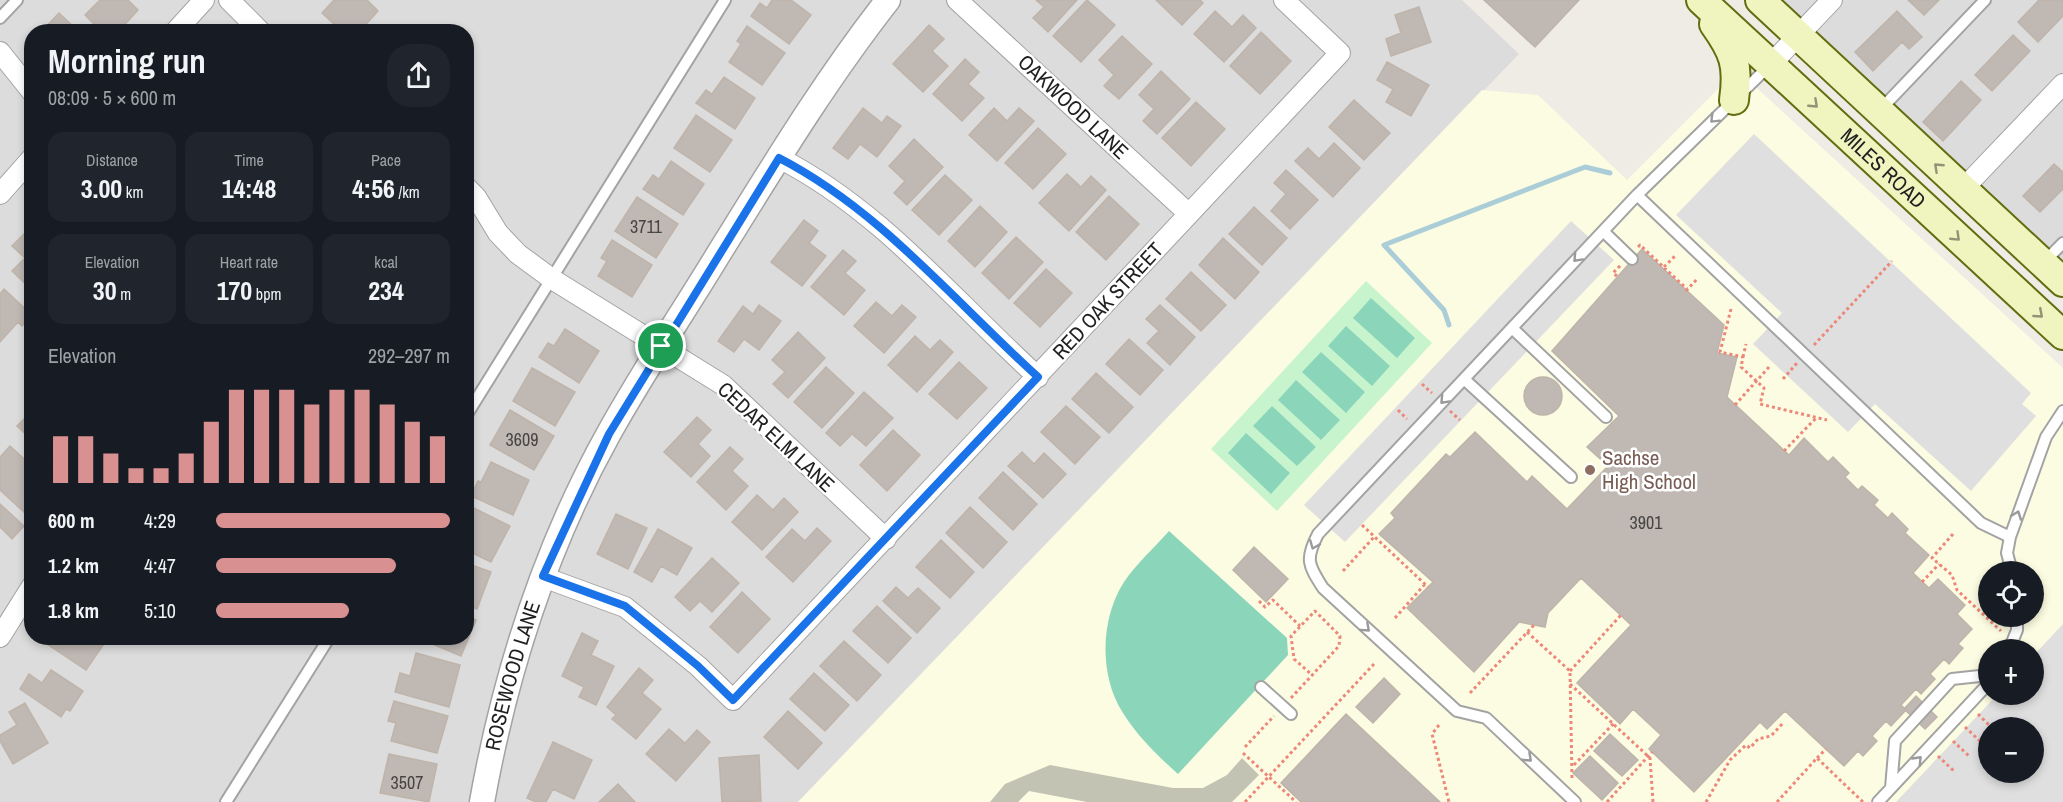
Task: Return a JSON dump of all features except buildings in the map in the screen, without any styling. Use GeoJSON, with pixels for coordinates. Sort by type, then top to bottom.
{"type":"FeatureCollection","features":[{"type":"Feature","properties":{"kind":"main road","name":"MILES ROAD"},"geometry":{"type":"LineString","coordinates":[[1700,0],[2063,335]]}},
{"type":"Feature","properties":{"kind":"main road"},"geometry":{"type":"LineString","coordinates":[[1700,0],[1730,46],[1736,66],[1734,100]]}},
{"type":"Feature","properties":{"kind":"main road","name":"MILES ROAD"},"geometry":{"type":"LineString","coordinates":[[1760,0],[2053,273]]}},
{"type":"Feature","properties":{"kind":"street"},"geometry":{"type":"LineString","coordinates":[[182,24],[204,0]]}},
{"type":"Feature","properties":{"kind":"street"},"geometry":{"type":"LineString","coordinates":[[229,0],[253,24]]}},
{"type":"Feature","properties":{"kind":"street","name":"ROSEWOOD LANE"},"geometry":{"type":"LineString","coordinates":[[482,802],[491,754],[515,659],[543,576],[609,434],[661,346],[779,158],[844,57],[888,0]]}},
{"type":"Feature","properties":{"kind":"street","name":"OAKWOOD LANE"},"geometry":{"type":"LineString","coordinates":[[957,0],[1189,214]]}},
{"type":"Feature","properties":{"kind":"street","name":"RED OAK STREET"},"geometry":{"type":"LineString","coordinates":[[543,576],[625,606],[698,666],[733,700],[1340,53],[1284,0]]}},
{"type":"Feature","properties":{"kind":"street"},"geometry":{"type":"LineString","coordinates":[[1771,64],[1832,0]]}},
{"type":"Feature","properties":{"kind":"street"},"geometry":{"type":"LineString","coordinates":[[0,52],[24,83]]}},
{"type":"Feature","properties":{"kind":"street"},"geometry":{"type":"LineString","coordinates":[[1962,190],[2063,84]]}},
{"type":"Feature","properties":{"kind":"street"},"geometry":{"type":"LineString","coordinates":[[779,158],[837,192],[870,219],[1038,377]]}},
{"type":"Feature","properties":{"kind":"street"},"geometry":{"type":"LineString","coordinates":[[0,194],[24,167]]}},
{"type":"Feature","properties":{"kind":"street","name":"CEDAR ELM LANE"},"geometry":{"type":"LineString","coordinates":[[474,195],[498,233],[518,254],[552,279],[723,385],[886,539]]}},
{"type":"Feature","properties":{"kind":"street"},"geometry":{"type":"LineString","coordinates":[[0,637],[24,599]]}},
{"type":"Feature","properties":{"kind":"lane"},"geometry":{"type":"LineString","coordinates":[[0,18],[17,0]]}},
{"type":"Feature","properties":{"kind":"lane"},"geometry":{"type":"LineString","coordinates":[[474,403],[725,0]]}},
{"type":"Feature","properties":{"kind":"lane"},"geometry":{"type":"LineString","coordinates":[[1878,112],[1985,0]]}},
{"type":"Feature","properties":{"kind":"lane"},"geometry":{"type":"LineString","coordinates":[[1575,802],[1486,718],[1457,711],[1323,588],[1309,566],[1310,549],[1318,534],[1637,195],[1771,64]]}},
{"type":"Feature","properties":{"kind":"lane"},"geometry":{"type":"LineString","coordinates":[[1637,195],[1981,523],[2010,537]]}},
{"type":"Feature","properties":{"kind":"lane"},"geometry":{"type":"LineString","coordinates":[[1603,231],[1630,258]]}},
{"type":"Feature","properties":{"kind":"lane"},"geometry":{"type":"LineString","coordinates":[[2053,273],[2063,243]]}},
{"type":"Feature","properties":{"kind":"lane"},"geometry":{"type":"LineString","coordinates":[[1512,328],[1606,417]]}},
{"type":"Feature","properties":{"kind":"lane"},"geometry":{"type":"LineString","coordinates":[[1464,379],[1571,477]]}},
{"type":"Feature","properties":{"kind":"lane"},"geometry":{"type":"LineString","coordinates":[[2009,561],[2007,553],[2010,537],[2046,437],[2063,411]]}},
{"type":"Feature","properties":{"kind":"lane"},"geometry":{"type":"LineString","coordinates":[[226,802],[325,645]]}},
{"type":"Feature","properties":{"kind":"lane"},"geometry":{"type":"LineString","coordinates":[[1891,788],[1895,741],[1952,679],[1978,676]]}},
{"type":"Feature","properties":{"kind":"lane"},"geometry":{"type":"LineString","coordinates":[[1261,687],[1287,711]]}},
{"type":"Feature","properties":{"kind":"lane"},"geometry":{"type":"LineString","coordinates":[[1878,802],[1978,695]]}},
{"type":"Feature","properties":{"kind":"path"},"geometry":{"type":"LineString","coordinates":[[1617,276],[1613,273],[1630,258],[1640,245],[1687,290],[1698,278]]}},
{"type":"Feature","properties":{"kind":"path"},"geometry":{"type":"LineString","coordinates":[[1664,267],[1675,256]]}},
{"type":"Feature","properties":{"kind":"path"},"geometry":{"type":"LineString","coordinates":[[1783,379],[1892,261]]}},
{"type":"Feature","properties":{"kind":"path"},"geometry":{"type":"LineString","coordinates":[[1731,309],[1720,352],[1743,357]]}},
{"type":"Feature","properties":{"kind":"path"},"geometry":{"type":"LineString","coordinates":[[1746,344],[1741,368],[1764,387],[1760,404],[1827,420]]}},
{"type":"Feature","properties":{"kind":"path"},"geometry":{"type":"LineString","coordinates":[[1736,405],[1769,367]]}},
{"type":"Feature","properties":{"kind":"path"},"geometry":{"type":"LineString","coordinates":[[1422,384],[1434,395]]}},
{"type":"Feature","properties":{"kind":"path"},"geometry":{"type":"LineString","coordinates":[[1447,408],[1460,420]]}},
{"type":"Feature","properties":{"kind":"path"},"geometry":{"type":"LineString","coordinates":[[1784,451],[1817,417]]}},
{"type":"Feature","properties":{"kind":"path"},"geometry":{"type":"LineString","coordinates":[[1362,525],[1427,586],[1395,618]]}},
{"type":"Feature","properties":{"kind":"path"},"geometry":{"type":"LineString","coordinates":[[1953,534],[1932,558],[1952,575],[1957,590],[2002,632]]}},
{"type":"Feature","properties":{"kind":"path"},"geometry":{"type":"LineString","coordinates":[[1343,571],[1375,536]]}},
{"type":"Feature","properties":{"kind":"path"},"geometry":{"type":"LineString","coordinates":[[1922,582],[1940,564]]}},
{"type":"Feature","properties":{"kind":"path"},"geometry":{"type":"LineString","coordinates":[[1259,601],[1266,608],[1273,600],[1300,626]]}},
{"type":"Feature","properties":{"kind":"path"},"geometry":{"type":"LineString","coordinates":[[1245,747],[1287,711],[1312,675],[1339,646],[1340,636],[1315,611],[1291,636],[1294,660],[1312,675]]}},
{"type":"Feature","properties":{"kind":"path"},"geometry":{"type":"LineString","coordinates":[[1572,778],[1570,672],[1621,615]]}},
{"type":"Feature","properties":{"kind":"path"},"geometry":{"type":"LineString","coordinates":[[1470,693],[1534,625]]}},
{"type":"Feature","properties":{"kind":"path"},"geometry":{"type":"LineString","coordinates":[[1527,632],[1570,672]]}},
{"type":"Feature","properties":{"kind":"path"},"geometry":{"type":"LineString","coordinates":[[1245,802],[1374,664]]}},
{"type":"Feature","properties":{"kind":"path"},"geometry":{"type":"LineString","coordinates":[[1570,684],[1650,754],[1653,802]]}},
{"type":"Feature","properties":{"kind":"path"},"geometry":{"type":"LineString","coordinates":[[1976,713],[1980,717]]}},
{"type":"Feature","properties":{"kind":"path"},"geometry":{"type":"LineString","coordinates":[[1573,766],[1614,723]]}},
{"type":"Feature","properties":{"kind":"path"},"geometry":{"type":"LineString","coordinates":[[1706,802],[1730,760],[1746,744],[1750,748],[1758,739],[1772,736],[1783,723]]}},
{"type":"Feature","properties":{"kind":"path"},"geometry":{"type":"LineString","coordinates":[[1439,725],[1432,734],[1449,802]]}},
{"type":"Feature","properties":{"kind":"path"},"geometry":{"type":"LineString","coordinates":[[1964,726],[1978,739]]}},
{"type":"Feature","properties":{"kind":"path"},"geometry":{"type":"LineString","coordinates":[[1953,741],[1969,756]]}},
{"type":"Feature","properties":{"kind":"path"},"geometry":{"type":"LineString","coordinates":[[1777,802],[1826,749]]}},
{"type":"Feature","properties":{"kind":"path"},"geometry":{"type":"LineString","coordinates":[[1243,753],[1296,802]]}},
{"type":"Feature","properties":{"kind":"path"},"geometry":{"type":"LineString","coordinates":[[1607,802],[1650,754]]}},
{"type":"Feature","properties":{"kind":"path"},"geometry":{"type":"LineString","coordinates":[[1937,755],[1955,772]]}},
{"type":"Feature","properties":{"kind":"path"},"geometry":{"type":"LineString","coordinates":[[1817,758],[1863,802]]}},
{"type":"Feature","properties":{"kind":"shaded area"},"geometry":{"type":"Polygon","coordinates":[[[0,0],[1462,0],[1519,54],[798,802],[0,802],[0,0]]]}},
{"type":"Feature","properties":{"kind":"shaded area"},"geometry":{"type":"Polygon","coordinates":[[[1778,0],[2063,0],[2063,267],[1778,0]]]}},
{"type":"Feature","properties":{"kind":"shaded area","name":"Sachse High School"},"geometry":{"type":"Polygon","coordinates":[[[1737,70],[2063,368],[2063,802],[798,802],[1482,90],[1538,95],[1627,180],[1737,70]]]}},
{"type":"Feature","properties":{"kind":"shaded area"},"geometry":{"type":"Polygon","coordinates":[[[1754,134],[2031,393],[2022,404],[2036,416],[1971,491],[1875,404],[1848,432],[1753,344],[1782,313],[1676,215],[1754,134]]]}},
{"type":"Feature","properties":{"kind":"shaded area"},"geometry":{"type":"Polygon","coordinates":[[[1571,221],[1614,260],[1345,542],[1304,505],[1571,221]]]}},
{"type":"Feature","properties":{"kind":"shaded area"},"geometry":{"type":"Polygon","coordinates":[[[2063,624],[2063,802],[1896,802],[1988,705],[2044,705],[2044,644],[2063,624]]]}},
{"type":"Feature","properties":{"kind":"shaded area"},"geometry":{"type":"Polygon","coordinates":[[[1242,758],[1259,775],[1232,802],[1087,802],[1029,791],[1018,802],[990,802],[1005,784],[1050,765],[1173,788],[1203,788],[1227,775],[1242,758]]]}},
{"type":"Feature","properties":{"kind":"green space"},"geometry":{"type":"Polygon","coordinates":[[[1366,281],[1432,343],[1277,511],[1211,449],[1366,281]]]}},
{"type":"Feature","properties":{"kind":"green space"},"geometry":{"type":"Polygon","coordinates":[[[1371,298],[1415,338],[1397,358],[1353,318],[1371,298]]]}},
{"type":"Feature","properties":{"kind":"green space"},"geometry":{"type":"Polygon","coordinates":[[[1346,326],[1390,366],[1372,386],[1328,346],[1346,326]]]}},
{"type":"Feature","properties":{"kind":"green space"},"geometry":{"type":"Polygon","coordinates":[[[1321,352],[1365,392],[1346,413],[1302,372],[1321,352]]]}},
{"type":"Feature","properties":{"kind":"green space"},"geometry":{"type":"Polygon","coordinates":[[[1296,380],[1340,420],[1321,440],[1278,400],[1296,380]]]}},
{"type":"Feature","properties":{"kind":"green space"},"geometry":{"type":"Polygon","coordinates":[[[1272,406],[1316,447],[1297,466],[1253,426],[1272,406]]]}},
{"type":"Feature","properties":{"kind":"green space"},"geometry":{"type":"Polygon","coordinates":[[[1246,433],[1290,473],[1271,494],[1228,453],[1246,433]]]}},
{"type":"Feature","properties":{"kind":"green space"},"geometry":{"type":"Polygon","coordinates":[[[1169,531],[1287,638],[1288,655],[1178,774],[1148,745],[1123,713],[1110,682],[1105,648],[1110,613],[1124,582],[1169,531]]]}},
{"type":"Feature","properties":{"kind":"waterway"},"geometry":{"type":"LineString","coordinates":[[1449,325],[1444,310],[1384,245],[1585,167],[1610,173]]}},
{"type":"Feature","properties":{"kind":"place","name":"Sachse High School"},"geometry":{"type":"Point","coordinates":[1590,470]}},
{"type":"Feature","properties":{"kind":"route"},"geometry":{"type":"LineString","coordinates":[[779,158],[837,192],[870,219],[1038,377],[733,700],[666,638],[625,606],[543,576],[609,434],[661,346],[779,158]]}}]}
